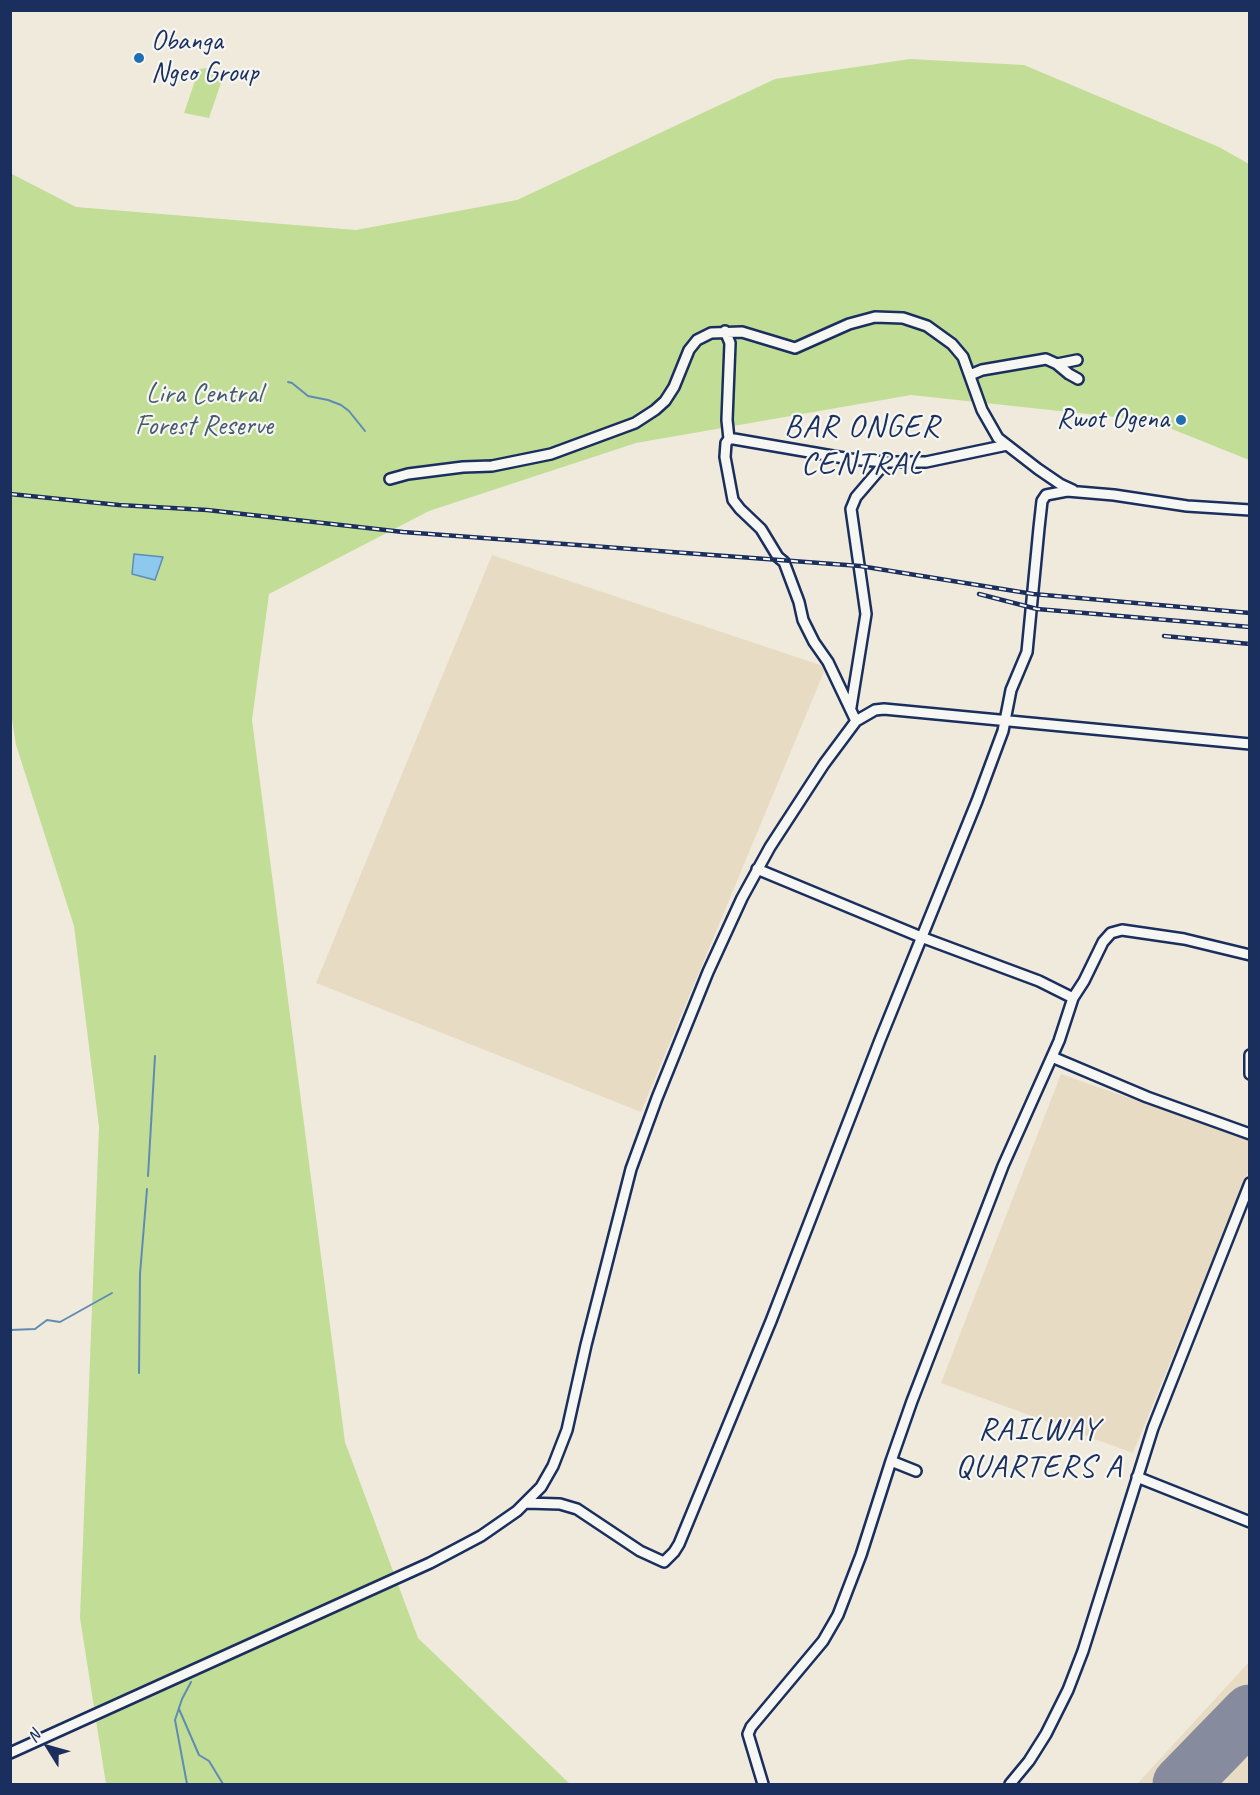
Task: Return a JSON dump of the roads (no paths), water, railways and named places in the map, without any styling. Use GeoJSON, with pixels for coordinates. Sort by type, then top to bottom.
{"type":"FeatureCollection","features":[{"type":"Feature","properties":{"kind":"street"},"geometry":{"type":"LineString","coordinates":[[390,479],[408,474],[514,462],[551,454],[635,423],[665,401],[674,387],[689,350],[697,340],[711,333],[742,332],[795,348],[849,324],[876,317],[903,318],[927,326],[952,344],[963,357],[982,410],[998,438],[1060,484],[1078,492]]}},
{"type":"Feature","properties":{"kind":"street"},"geometry":{"type":"LineString","coordinates":[[726,331],[730,343],[727,420],[729,439],[726,443],[725,457],[733,500],[761,529],[778,557],[784,562],[799,602],[803,620],[814,642],[828,662],[856,721]]}},
{"type":"Feature","properties":{"kind":"street"},"geometry":{"type":"LineString","coordinates":[[730,343],[742,332]]}},
{"type":"Feature","properties":{"kind":"street"},"geometry":{"type":"LineString","coordinates":[[970,375],[982,370],[1046,359],[1078,379]]}},
{"type":"Feature","properties":{"kind":"street"},"geometry":{"type":"LineString","coordinates":[[1057,364],[1077,360]]}},
{"type":"Feature","properties":{"kind":"street"},"geometry":{"type":"LineString","coordinates":[[729,439],[850,459],[886,462],[926,462],[1007,445]]}},
{"type":"Feature","properties":{"kind":"street"},"geometry":{"type":"LineString","coordinates":[[851,707],[867,614],[851,504],[886,462]]}},
{"type":"Feature","properties":{"kind":"street"},"geometry":{"type":"LineString","coordinates":[[526,1503],[560,1504],[577,1509],[640,1551],[664,1562],[674,1552],[683,1535],[767,1332],[1003,731],[1011,690],[1027,652],[1042,501],[1046,495],[1056,492],[1078,492],[1187,506],[1250,510]]}},
{"type":"Feature","properties":{"kind":"street"},"geometry":{"type":"LineString","coordinates":[[10,1754],[430,1563],[481,1536],[526,1503],[548,1477],[567,1430],[616,1224],[639,1146],[708,972],[757,869],[812,782],[845,733],[856,721],[875,710],[884,709],[1250,744]]}},
{"type":"Feature","properties":{"kind":"street"},"geometry":{"type":"LineString","coordinates":[[757,869],[921,937],[1039,981],[1073,998]]}},
{"type":"Feature","properties":{"kind":"street"},"geometry":{"type":"LineString","coordinates":[[764,1785],[747,1734],[832,1626],[861,1555],[891,1461],[1003,1166],[1059,1041],[1073,998],[1103,942],[1111,933],[1122,930],[1184,939],[1250,955]]}},
{"type":"Feature","properties":{"kind":"street"},"geometry":{"type":"LineString","coordinates":[[1250,1055],[1250,1074]]}},
{"type":"Feature","properties":{"kind":"street"},"geometry":{"type":"LineString","coordinates":[[1052,1057],[1147,1097],[1250,1134]]}},
{"type":"Feature","properties":{"kind":"street"},"geometry":{"type":"LineString","coordinates":[[1010,1785],[1046,1734],[1068,1690],[1083,1651],[1153,1428],[1250,1183]]}},
{"type":"Feature","properties":{"kind":"street"},"geometry":{"type":"LineString","coordinates":[[891,1461],[916,1471]]}},
{"type":"Feature","properties":{"kind":"street"},"geometry":{"type":"LineString","coordinates":[[1137,1477],[1250,1522]]}},
{"type":"Feature","properties":{"kind":"water"},"geometry":{"type":"Polygon","coordinates":[[[134,554],[163,557],[155,580],[132,574],[134,554]]]}},
{"type":"Feature","properties":{"kind":"waterway"},"geometry":{"type":"LineString","coordinates":[[288,382],[308,396],[341,405],[349,411],[365,431]]}},
{"type":"Feature","properties":{"kind":"waterway"},"geometry":{"type":"LineString","coordinates":[[148,1176],[155,1056]]}},
{"type":"Feature","properties":{"kind":"waterway"},"geometry":{"type":"LineString","coordinates":[[139,1373],[140,1274],[147,1189]]}},
{"type":"Feature","properties":{"kind":"waterway"},"geometry":{"type":"LineString","coordinates":[[10,1330],[35,1329],[47,1320],[60,1322],[112,1293]]}},
{"type":"Feature","properties":{"kind":"waterway"},"geometry":{"type":"LineString","coordinates":[[187,1784],[175,1720],[191,1682]]}},
{"type":"Feature","properties":{"kind":"waterway"},"geometry":{"type":"LineString","coordinates":[[179,1709],[199,1755],[209,1761],[223,1784]]}},
{"type":"Feature","properties":{"kind":"railway"},"geometry":{"type":"LineString","coordinates":[[10,494],[119,505],[207,510],[403,532],[860,566],[1033,594],[1250,613]]}},
{"type":"Feature","properties":{"kind":"railway"},"geometry":{"type":"LineString","coordinates":[[979,594],[1037,609],[1250,627]]}},
{"type":"Feature","properties":{"kind":"railway"},"geometry":{"type":"LineString","coordinates":[[1164,636],[1250,644]]}},
{"type":"Feature","properties":{"kind":"place","name":"Obanga Ngeo Group"},"geometry":{"type":"Point","coordinates":[139,58]}},
{"type":"Feature","properties":{"kind":"place","name":"Rwot Ogena"},"geometry":{"type":"Point","coordinates":[1181,420]}},
{"type":"Feature","properties":{"kind":"district","name":"BAR ONGER CENTRAL"},"geometry":{"type":"Point","coordinates":[862,446]}},
{"type":"Feature","properties":{"kind":"district","name":"RAILWAY QUARTERS A"},"geometry":{"type":"Point","coordinates":[1039,1450]}},
{"type":"Feature","properties":{"kind":"park label","name":"Lira Central Forest Reserve"},"geometry":{"type":"Point","coordinates":[204,411]}}]}
